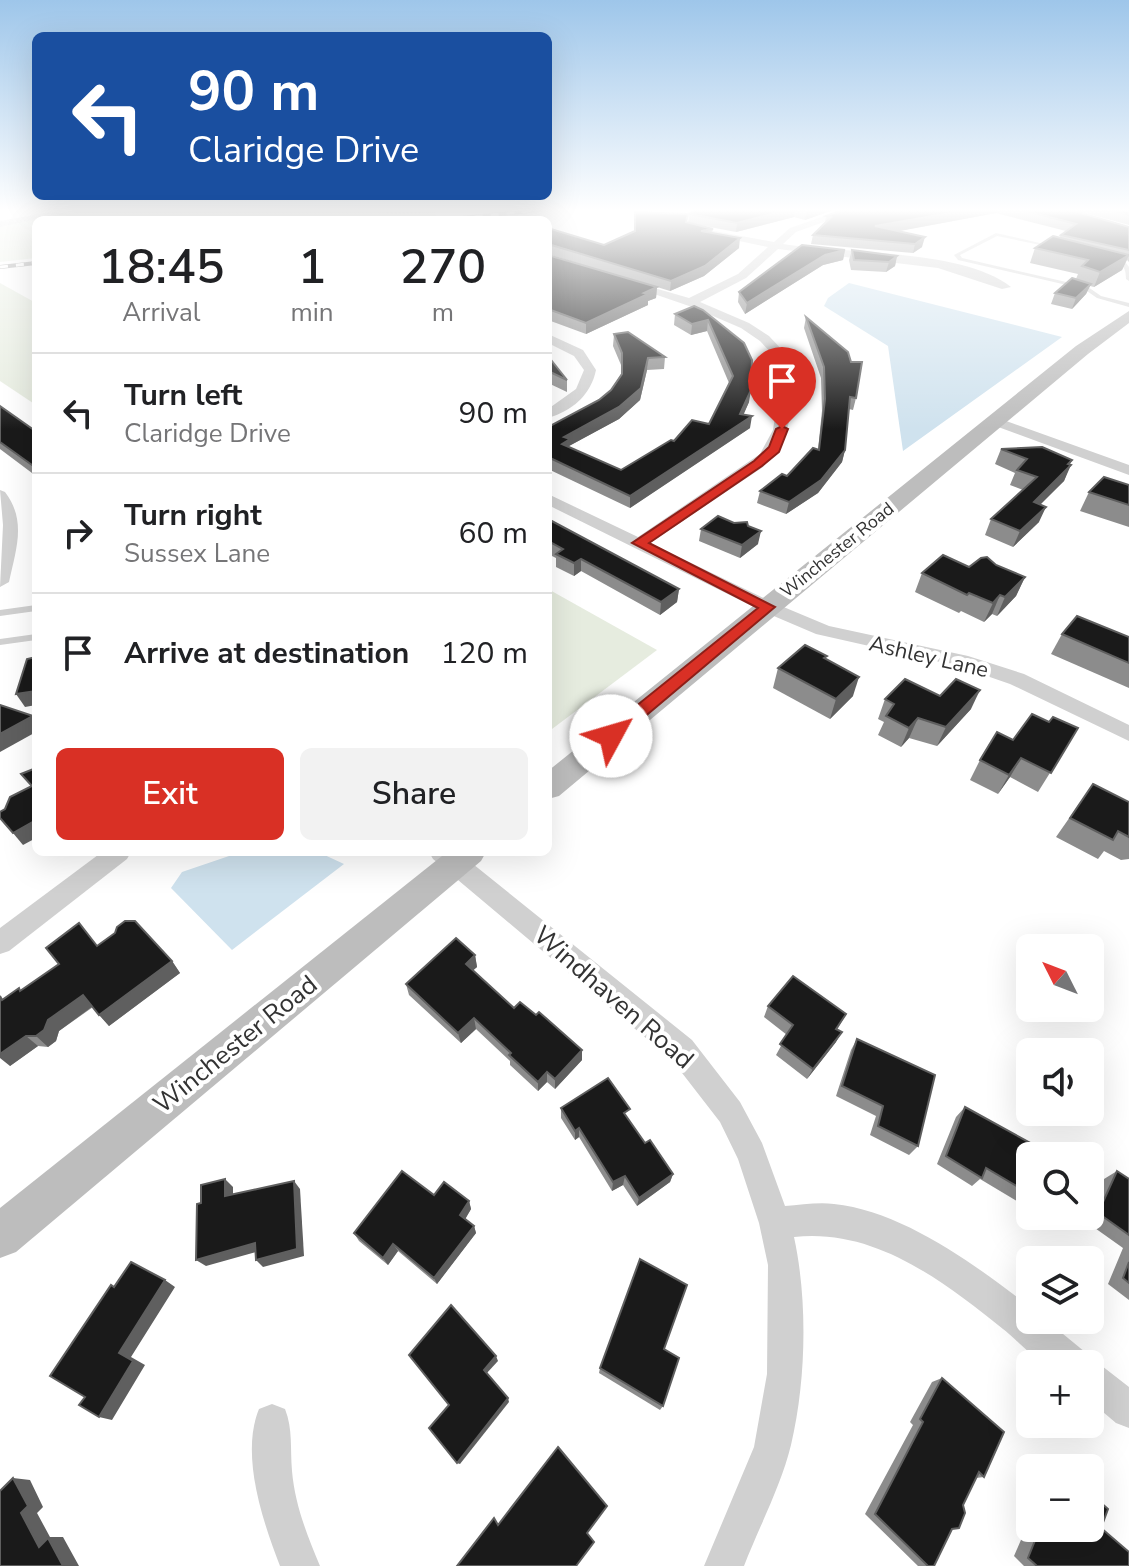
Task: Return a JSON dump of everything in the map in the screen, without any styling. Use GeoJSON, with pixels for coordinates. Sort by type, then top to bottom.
{"type":"FeatureCollection","features":[{"type":"Feature","properties":{"kind":"main road","name":"Winchester Road"},"geometry":{"type":"LineString","coordinates":[[552,785],[995,421],[1129,316]]}},
{"type":"Feature","properties":{"kind":"main road","name":"Winchester Road"},"geometry":{"type":"LineString","coordinates":[[0,1236],[456,856]]}},
{"type":"Feature","properties":{"kind":"street"},"geometry":{"type":"LineString","coordinates":[[627,283],[738,322],[775,349],[788,374],[782,429],[774,449],[758,464],[639,543]]}},
{"type":"Feature","properties":{"kind":"street"},"geometry":{"type":"LineString","coordinates":[[689,303],[728,283]]}},
{"type":"Feature","properties":{"kind":"street"},"geometry":{"type":"LineString","coordinates":[[999,283],[1006,287]]}},
{"type":"Feature","properties":{"kind":"street"},"geometry":{"type":"LineString","coordinates":[[552,340],[579,353],[590,370],[585,389],[552,412]]}},
{"type":"Feature","properties":{"kind":"street"},"geometry":{"type":"LineString","coordinates":[[995,421],[1105,459],[1129,471]]}},
{"type":"Feature","properties":{"kind":"street"},"geometry":{"type":"LineString","coordinates":[[0,495],[12,514],[12,521],[0,582]]}},
{"type":"Feature","properties":{"kind":"street","name":"Ashley Lane"},"geometry":{"type":"LineString","coordinates":[[552,501],[768,607],[823,630],[961,660],[1017,679],[1129,734]]}},
{"type":"Feature","properties":{"kind":"street"},"geometry":{"type":"LineString","coordinates":[[0,943],[114,856]]}},
{"type":"Feature","properties":{"kind":"street","name":"Windhaven Road"},"geometry":{"type":"LineString","coordinates":[[456,856],[682,1050],[730,1112],[751,1154],[775,1223],[784,1265],[785,1374],[772,1447],[724,1566]]}},
{"type":"Feature","properties":{"kind":"street"},"geometry":{"type":"LineString","coordinates":[[775,1223],[840,1220],[905,1243],[973,1283],[1056,1350]]}},
{"type":"Feature","properties":{"kind":"street"},"geometry":{"type":"LineString","coordinates":[[1104,1389],[1129,1410]]}},
{"type":"Feature","properties":{"kind":"street"},"geometry":{"type":"LineString","coordinates":[[272,1422],[273,1472],[281,1519],[300,1566]]}},
{"type":"Feature","properties":{"kind":"lane"},"geometry":{"type":"LineString","coordinates":[[1064,283],[1129,305]]}},
{"type":"Feature","properties":{"kind":"lane"},"geometry":{"type":"LineString","coordinates":[[0,613],[32,609]]}},
{"type":"Feature","properties":{"kind":"lane"},"geometry":{"type":"LineString","coordinates":[[0,642],[32,638]]}},
{"type":"Feature","properties":{"kind":"shaded area"},"geometry":{"type":"Polygon","coordinates":[[[0,283],[32,301],[32,402],[0,381],[0,283]]]}},
{"type":"Feature","properties":{"kind":"shaded area"},"geometry":{"type":"Polygon","coordinates":[[[552,591],[657,650],[552,729],[552,591]]]}},
{"type":"Feature","properties":{"kind":"water"},"geometry":{"type":"Polygon","coordinates":[[[849,283],[1062,337],[903,451],[888,346],[824,306],[828,298],[849,283]]]}},
{"type":"Feature","properties":{"kind":"water"},"geometry":{"type":"Polygon","coordinates":[[[229,856],[327,856],[344,864],[232,950],[171,888],[182,872],[229,856]]]}},
{"type":"Feature","properties":{"kind":"building"},"geometry":{"type":"Polygon","coordinates":[[[552,283],[644,283],[657,287],[644,293],[648,294],[586,323],[552,310],[552,283]]]}},
{"type":"Feature","properties":{"kind":"building"},"geometry":{"type":"Polygon","coordinates":[[[751,283],[779,283],[747,303],[739,292],[751,283]]]}},
{"type":"Feature","properties":{"kind":"building"},"geometry":{"type":"Polygon","coordinates":[[[1066,283],[1091,284],[1076,298],[1055,293],[1066,283]]]}},
{"type":"Feature","properties":{"kind":"building"},"geometry":{"type":"Polygon","coordinates":[[[694,306],[744,343],[752,360],[751,390],[740,414],[752,416],[630,496],[552,459],[552,425],[599,400],[622,374],[622,353],[614,334],[628,332],[665,357],[648,358],[641,388],[619,407],[564,437],[570,439],[562,444],[621,470],[674,441],[692,420],[709,424],[733,376],[708,320],[692,324],[675,314],[694,306]]]}},
{"type":"Feature","properties":{"kind":"building"},"geometry":{"type":"Polygon","coordinates":[[[806,317],[848,352],[851,362],[862,362],[856,398],[850,397],[845,450],[821,480],[789,502],[760,491],[782,474],[787,476],[813,448],[819,450],[825,399],[824,367],[806,317]]]}},
{"type":"Feature","properties":{"kind":"building"},"geometry":{"type":"Polygon","coordinates":[[[552,361],[567,380],[552,373],[552,361]]]}},
{"type":"Feature","properties":{"kind":"building"},"geometry":{"type":"Polygon","coordinates":[[[0,406],[32,429],[32,465],[0,442],[0,406]]]}},
{"type":"Feature","properties":{"kind":"building"},"geometry":{"type":"Polygon","coordinates":[[[1042,447],[1072,460],[1068,464],[1071,465],[1034,502],[1046,507],[1020,531],[991,519],[1037,477],[1017,470],[1027,459],[1001,449],[1042,447]]]}},
{"type":"Feature","properties":{"kind":"building"},"geometry":{"type":"Polygon","coordinates":[[[1104,477],[1129,485],[1129,505],[1089,492],[1104,477]]]}},
{"type":"Feature","properties":{"kind":"building"},"geometry":{"type":"Polygon","coordinates":[[[718,516],[734,523],[747,522],[748,526],[761,531],[742,545],[701,529],[718,516]]]}},
{"type":"Feature","properties":{"kind":"building"},"geometry":{"type":"Polygon","coordinates":[[[552,521],[679,589],[661,602],[581,559],[574,563],[556,554],[563,549],[552,543],[552,521]]]}},
{"type":"Feature","properties":{"kind":"building"},"geometry":{"type":"Polygon","coordinates":[[[943,555],[969,567],[987,557],[996,565],[1025,577],[1005,597],[1000,595],[993,603],[969,593],[967,595],[922,573],[943,555]]]}},
{"type":"Feature","properties":{"kind":"building"},"geometry":{"type":"Polygon","coordinates":[[[1077,616],[1129,637],[1129,663],[1062,634],[1077,616]]]}},
{"type":"Feature","properties":{"kind":"building"},"geometry":{"type":"Polygon","coordinates":[[[805,645],[859,677],[836,699],[778,668],[805,645]]]}},
{"type":"Feature","properties":{"kind":"building"},"geometry":{"type":"Polygon","coordinates":[[[32,658],[32,692],[16,694],[27,659],[32,658]]]}},
{"type":"Feature","properties":{"kind":"building"},"geometry":{"type":"Polygon","coordinates":[[[905,679],[940,696],[956,679],[980,690],[946,727],[918,718],[909,728],[886,716],[894,704],[885,699],[905,679]]]}},
{"type":"Feature","properties":{"kind":"building"},"geometry":{"type":"Polygon","coordinates":[[[0,705],[32,716],[32,717],[0,734],[0,705]]]}},
{"type":"Feature","properties":{"kind":"building"},"geometry":{"type":"Polygon","coordinates":[[[1032,714],[1049,722],[1053,717],[1078,728],[1051,773],[1021,758],[1009,775],[980,760],[997,732],[1013,740],[1032,714]]]}},
{"type":"Feature","properties":{"kind":"building"},"geometry":{"type":"Polygon","coordinates":[[[32,770],[32,786],[21,774],[32,770]]]}},
{"type":"Feature","properties":{"kind":"building"},"geometry":{"type":"Polygon","coordinates":[[[1093,784],[1129,802],[1129,837],[1118,831],[1113,840],[1070,818],[1093,784]]]}},
{"type":"Feature","properties":{"kind":"building"},"geometry":{"type":"Polygon","coordinates":[[[32,786],[32,822],[13,833],[0,818],[0,812],[5,809],[10,797],[32,786]]]}},
{"type":"Feature","properties":{"kind":"building"},"geometry":{"type":"Polygon","coordinates":[[[125,921],[135,921],[172,961],[99,1015],[83,995],[48,1020],[44,1030],[36,1036],[26,1036],[0,1054],[0,996],[2,1000],[19,988],[20,991],[59,964],[46,948],[79,923],[97,946],[125,921]]]}},
{"type":"Feature","properties":{"kind":"building"},"geometry":{"type":"Polygon","coordinates":[[[456,938],[475,955],[466,964],[514,1008],[520,1002],[536,1015],[539,1012],[582,1050],[555,1079],[547,1072],[538,1082],[474,1018],[458,1033],[406,984],[456,938]]]}},
{"type":"Feature","properties":{"kind":"building"},"geometry":{"type":"Polygon","coordinates":[[[793,976],[846,1014],[836,1029],[842,1032],[813,1069],[780,1044],[793,1025],[768,1006],[793,976]]]}},
{"type":"Feature","properties":{"kind":"building"},"geometry":{"type":"Polygon","coordinates":[[[857,1039],[935,1075],[918,1146],[878,1126],[883,1106],[842,1086],[857,1039]]]}},
{"type":"Feature","properties":{"kind":"building"},"geometry":{"type":"Polygon","coordinates":[[[608,1078],[630,1109],[624,1113],[645,1143],[650,1140],[673,1174],[639,1198],[625,1176],[613,1182],[579,1128],[575,1131],[561,1108],[608,1078]]]}},
{"type":"Feature","properties":{"kind":"building"},"geometry":{"type":"Polygon","coordinates":[[[965,1107],[1029,1142],[1016,1142],[1016,1186],[986,1168],[982,1178],[946,1156],[965,1107]]]}},
{"type":"Feature","properties":{"kind":"building"},"geometry":{"type":"Polygon","coordinates":[[[402,1171],[434,1195],[444,1182],[469,1201],[460,1215],[474,1226],[434,1278],[393,1244],[383,1258],[354,1233],[402,1171]]]}},
{"type":"Feature","properties":{"kind":"building"},"geometry":{"type":"Polygon","coordinates":[[[1117,1171],[1129,1179],[1129,1235],[1104,1217],[1104,1200],[1117,1171]]]}},
{"type":"Feature","properties":{"kind":"building"},"geometry":{"type":"Polygon","coordinates":[[[225,1179],[225,1196],[294,1181],[297,1249],[256,1260],[255,1243],[196,1260],[197,1204],[201,1203],[201,1185],[225,1179]]]}},
{"type":"Feature","properties":{"kind":"building"},"geometry":{"type":"Polygon","coordinates":[[[640,1259],[687,1285],[664,1349],[679,1358],[663,1406],[600,1368],[640,1259]]]}},
{"type":"Feature","properties":{"kind":"building"},"geometry":{"type":"Polygon","coordinates":[[[131,1262],[165,1280],[119,1353],[133,1361],[99,1417],[79,1405],[85,1397],[50,1376],[111,1285],[114,1287],[131,1262]]]}},
{"type":"Feature","properties":{"kind":"building"},"geometry":{"type":"Polygon","coordinates":[[[1129,1262],[1129,1283],[1123,1278],[1129,1262]]]}},
{"type":"Feature","properties":{"kind":"building"},"geometry":{"type":"Polygon","coordinates":[[[451,1305],[496,1356],[484,1370],[508,1398],[457,1463],[429,1428],[449,1405],[409,1355],[451,1305]]]}},
{"type":"Feature","properties":{"kind":"building"},"geometry":{"type":"Polygon","coordinates":[[[942,1378],[1004,1432],[984,1477],[979,1472],[963,1505],[965,1513],[959,1528],[952,1529],[934,1566],[928,1566],[875,1514],[923,1422],[920,1419],[942,1378]]]}},
{"type":"Feature","properties":{"kind":"building"},"geometry":{"type":"Polygon","coordinates":[[[558,1447],[607,1506],[587,1533],[594,1542],[576,1566],[457,1566],[494,1518],[498,1525],[558,1447]]]}},
{"type":"Feature","properties":{"kind":"building"},"geometry":{"type":"Polygon","coordinates":[[[13,1478],[28,1506],[21,1513],[39,1547],[48,1538],[63,1566],[0,1566],[0,1491],[13,1478]]]}},
{"type":"Feature","properties":{"kind":"building"},"geometry":{"type":"Polygon","coordinates":[[[1104,1531],[1129,1552],[1129,1566],[1037,1566],[1028,1558],[1034,1542],[1104,1542],[1104,1531]]]}},
{"type":"Feature","properties":{"kind":"route"},"geometry":{"type":"LineString","coordinates":[[611,736],[768,607],[639,543],[758,464],[774,449],[782,429]]}}]}
